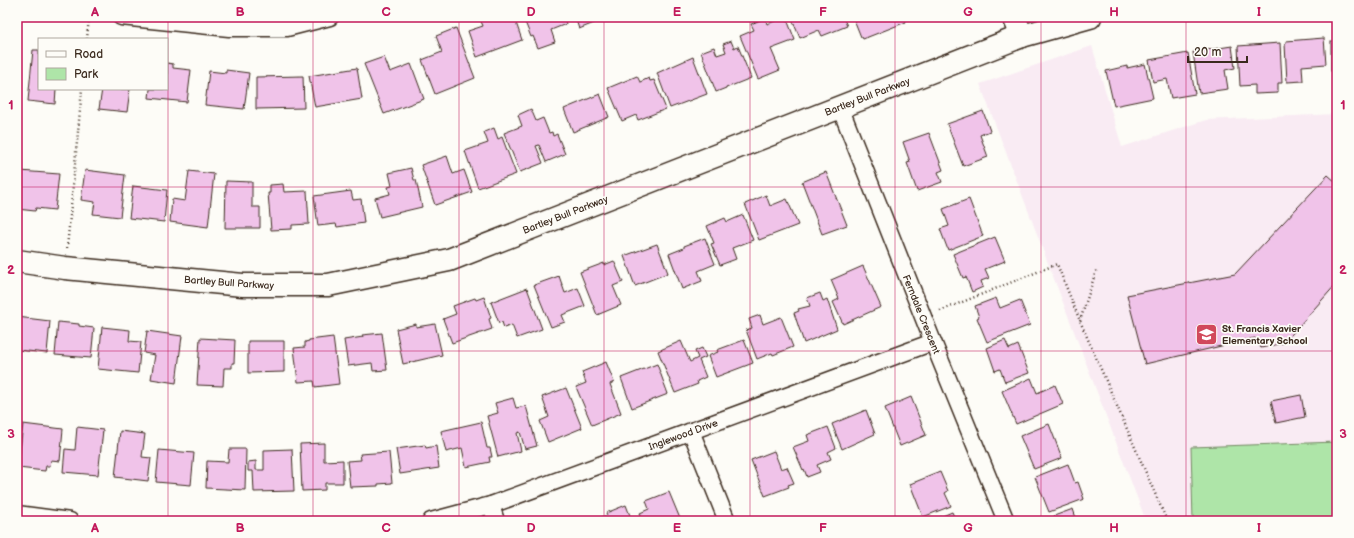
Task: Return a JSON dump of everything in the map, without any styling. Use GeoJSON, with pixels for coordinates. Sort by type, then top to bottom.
{"type":"FeatureCollection","features":[{"type":"Feature","properties":{"kind":"street"},"geometry":{"type":"LineString","coordinates":[[121,17],[229,28],[287,28],[330,17]]}},
{"type":"Feature","properties":{"kind":"street","name":"Bartley Bull Parkway"},"geometry":{"type":"LineString","coordinates":[[17,261],[65,268],[243,285],[328,285],[449,260],[840,107],[1018,27],[1090,17]]}},
{"type":"Feature","properties":{"kind":"street","name":"Ferndale Crescent"},"geometry":{"type":"LineString","coordinates":[[840,107],[1006,521]]}},
{"type":"Feature","properties":{"kind":"street","name":"Inglewood Drive"},"geometry":{"type":"LineString","coordinates":[[431,521],[491,505],[933,342]]}},
{"type":"Feature","properties":{"kind":"street"},"geometry":{"type":"LineString","coordinates":[[691,431],[727,521]]}},
{"type":"Feature","properties":{"kind":"street"},"geometry":{"type":"LineString","coordinates":[[491,505],[496,521]]}},
{"type":"Feature","properties":{"kind":"street"},"geometry":{"type":"LineString","coordinates":[[17,514],[70,521]]}},
{"type":"Feature","properties":{"kind":"path"},"geometry":{"type":"LineString","coordinates":[[87,38],[89,17]]}},
{"type":"Feature","properties":{"kind":"path"},"geometry":{"type":"LineString","coordinates":[[66,254],[82,90]]}},
{"type":"Feature","properties":{"kind":"path"},"geometry":{"type":"LineString","coordinates":[[924,317],[1057,264],[1080,321],[1167,521]]}},
{"type":"Feature","properties":{"kind":"path"},"geometry":{"type":"LineString","coordinates":[[1080,321],[1097,268]]}},
{"type":"Feature","properties":{"kind":"shaded area","name":"St. Francis Xavier Elementary School"},"geometry":{"type":"Polygon","coordinates":[[[1092,46],[1122,147],[1206,120],[1337,114],[1337,521],[1146,521],[980,84],[1092,46]]]}},
{"type":"Feature","properties":{"kind":"green space"},"geometry":{"type":"Polygon","coordinates":[[[1337,442],[1337,521],[1193,521],[1191,447],[1337,442]]]}},
{"type":"Feature","properties":{"kind":"building"},"geometry":{"type":"Polygon","coordinates":[[[485,17],[514,17],[522,40],[477,57],[468,31],[483,26],[480,19],[485,17]]]}},
{"type":"Feature","properties":{"kind":"building"},"geometry":{"type":"Polygon","coordinates":[[[523,17],[564,17],[566,24],[551,30],[555,42],[538,48],[533,36],[531,37],[523,17]]]}},
{"type":"Feature","properties":{"kind":"building"},"geometry":{"type":"Polygon","coordinates":[[[575,17],[609,17],[579,29],[575,17]]]}},
{"type":"Feature","properties":{"kind":"building"},"geometry":{"type":"Polygon","coordinates":[[[637,17],[649,17],[638,21],[637,17]]]}},
{"type":"Feature","properties":{"kind":"building"},"geometry":{"type":"Polygon","coordinates":[[[786,17],[795,40],[771,49],[780,70],[758,79],[740,36],[754,30],[751,24],[765,18],[767,24],[786,17]]]}},
{"type":"Feature","properties":{"kind":"building"},"geometry":{"type":"Polygon","coordinates":[[[791,17],[843,17],[847,26],[822,36],[819,30],[800,38],[791,17]]]}},
{"type":"Feature","properties":{"kind":"building"},"geometry":{"type":"Polygon","coordinates":[[[853,17],[904,17],[906,22],[863,39],[853,17]]]}},
{"type":"Feature","properties":{"kind":"building"},"geometry":{"type":"Polygon","coordinates":[[[456,28],[475,78],[435,94],[422,60],[442,52],[436,36],[456,28]]]}},
{"type":"Feature","properties":{"kind":"building"},"geometry":{"type":"Polygon","coordinates":[[[1324,38],[1326,64],[1302,66],[1303,81],[1287,82],[1286,41],[1324,38]]]}},
{"type":"Feature","properties":{"kind":"building"},"geometry":{"type":"Polygon","coordinates":[[[731,41],[734,48],[738,46],[751,78],[716,92],[701,52],[714,47],[717,55],[726,52],[723,44],[731,41]]]}},
{"type":"Feature","properties":{"kind":"building"},"geometry":{"type":"Polygon","coordinates":[[[1331,41],[1337,41],[1337,71],[1331,71],[1331,41]]]}},
{"type":"Feature","properties":{"kind":"building"},"geometry":{"type":"Polygon","coordinates":[[[1280,43],[1282,83],[1278,83],[1278,93],[1255,94],[1255,85],[1240,86],[1238,46],[1280,43]]]}},
{"type":"Feature","properties":{"kind":"building"},"geometry":{"type":"Polygon","coordinates":[[[1232,46],[1235,68],[1225,70],[1228,89],[1199,93],[1193,52],[1232,46]]]}},
{"type":"Feature","properties":{"kind":"building"},"geometry":{"type":"Polygon","coordinates":[[[33,50],[38,50],[38,90],[56,90],[55,104],[28,101],[33,50]]]}},
{"type":"Feature","properties":{"kind":"building"},"geometry":{"type":"Polygon","coordinates":[[[1188,53],[1195,94],[1171,98],[1167,79],[1153,82],[1149,60],[1188,53]]]}},
{"type":"Feature","properties":{"kind":"building"},"geometry":{"type":"Polygon","coordinates":[[[384,57],[390,72],[411,64],[424,99],[384,114],[364,64],[384,57]]]}},
{"type":"Feature","properties":{"kind":"building"},"geometry":{"type":"Polygon","coordinates":[[[693,57],[707,94],[670,108],[657,73],[693,57]]]}},
{"type":"Feature","properties":{"kind":"building"},"geometry":{"type":"Polygon","coordinates":[[[168,63],[173,64],[173,68],[191,70],[187,102],[149,98],[150,90],[168,90],[168,63]]]}},
{"type":"Feature","properties":{"kind":"building"},"geometry":{"type":"Polygon","coordinates":[[[1145,64],[1153,98],[1114,106],[1106,71],[1127,66],[1127,68],[1145,64]]]}},
{"type":"Feature","properties":{"kind":"building"},"geometry":{"type":"Polygon","coordinates":[[[357,68],[362,99],[315,107],[309,76],[357,68]]]}},
{"type":"Feature","properties":{"kind":"building"},"geometry":{"type":"Polygon","coordinates":[[[226,70],[249,73],[244,109],[205,105],[209,71],[226,73],[226,70]]]}},
{"type":"Feature","properties":{"kind":"building"},"geometry":{"type":"Polygon","coordinates":[[[303,76],[304,108],[256,109],[256,77],[303,76]]]}},
{"type":"Feature","properties":{"kind":"building"},"geometry":{"type":"Polygon","coordinates":[[[637,76],[640,82],[649,78],[650,81],[654,80],[666,109],[638,120],[636,115],[622,121],[608,88],[637,76]]]}},
{"type":"Feature","properties":{"kind":"building"},"geometry":{"type":"Polygon","coordinates":[[[102,90],[130,90],[127,112],[99,109],[102,90]]]}},
{"type":"Feature","properties":{"kind":"building"},"geometry":{"type":"Polygon","coordinates":[[[600,94],[609,117],[573,132],[564,109],[600,94]]]}},
{"type":"Feature","properties":{"kind":"building"},"geometry":{"type":"Polygon","coordinates":[[[531,109],[536,121],[543,118],[549,133],[552,132],[553,136],[557,134],[565,154],[546,162],[539,145],[536,146],[543,163],[520,172],[504,133],[522,126],[518,115],[531,109]]]}},
{"type":"Feature","properties":{"kind":"building"},"geometry":{"type":"Polygon","coordinates":[[[983,111],[990,131],[980,135],[988,157],[963,166],[947,124],[983,111]]]}},
{"type":"Feature","properties":{"kind":"building"},"geometry":{"type":"Polygon","coordinates":[[[494,128],[498,139],[502,137],[516,174],[478,188],[465,151],[488,143],[484,132],[494,128]]]}},
{"type":"Feature","properties":{"kind":"building"},"geometry":{"type":"Polygon","coordinates":[[[929,133],[943,170],[938,172],[942,182],[917,191],[907,163],[910,162],[903,142],[929,133]]]}},
{"type":"Feature","properties":{"kind":"building"},"geometry":{"type":"Polygon","coordinates":[[[447,156],[453,174],[464,170],[472,192],[435,205],[421,165],[447,156]]]}},
{"type":"Feature","properties":{"kind":"building"},"geometry":{"type":"Polygon","coordinates":[[[411,168],[414,180],[416,180],[422,207],[380,217],[375,198],[390,194],[388,187],[392,186],[389,173],[411,168]]]}},
{"type":"Feature","properties":{"kind":"building"},"geometry":{"type":"Polygon","coordinates":[[[85,170],[125,175],[120,217],[93,214],[95,202],[81,200],[85,170]]]}},
{"type":"Feature","properties":{"kind":"building"},"geometry":{"type":"Polygon","coordinates":[[[20,171],[59,174],[55,210],[36,208],[35,211],[17,209],[20,171]]]}},
{"type":"Feature","properties":{"kind":"building"},"geometry":{"type":"Polygon","coordinates":[[[189,171],[214,174],[208,227],[170,222],[172,199],[185,201],[189,171]]]}},
{"type":"Feature","properties":{"kind":"building"},"geometry":{"type":"Polygon","coordinates":[[[826,172],[847,225],[822,234],[802,182],[826,172]]]}},
{"type":"Feature","properties":{"kind":"building"},"geometry":{"type":"Polygon","coordinates":[[[1328,175],[1337,183],[1337,283],[1284,343],[1261,348],[1255,338],[1145,364],[1127,295],[1235,274],[1328,175]]]}},
{"type":"Feature","properties":{"kind":"building"},"geometry":{"type":"Polygon","coordinates":[[[226,181],[252,182],[252,207],[260,207],[260,228],[225,228],[226,181]]]}},
{"type":"Feature","properties":{"kind":"building"},"geometry":{"type":"Polygon","coordinates":[[[283,184],[284,192],[307,191],[309,224],[292,225],[292,229],[271,230],[268,193],[270,193],[270,185],[283,184]]]}},
{"type":"Feature","properties":{"kind":"building"},"geometry":{"type":"Polygon","coordinates":[[[133,186],[167,190],[164,222],[129,218],[133,186]]]}},
{"type":"Feature","properties":{"kind":"building"},"geometry":{"type":"Polygon","coordinates":[[[351,191],[353,200],[361,199],[364,223],[337,227],[336,224],[318,226],[314,196],[351,191]]]}},
{"type":"Feature","properties":{"kind":"building"},"geometry":{"type":"Polygon","coordinates":[[[766,195],[770,206],[787,199],[798,225],[759,240],[745,204],[766,195]]]}},
{"type":"Feature","properties":{"kind":"building"},"geometry":{"type":"Polygon","coordinates":[[[969,199],[983,236],[948,250],[940,229],[949,226],[943,209],[969,199]]]}},
{"type":"Feature","properties":{"kind":"building"},"geometry":{"type":"Polygon","coordinates":[[[743,215],[753,240],[732,248],[736,259],[720,265],[711,244],[714,243],[707,226],[725,218],[727,222],[743,215]]]}},
{"type":"Feature","properties":{"kind":"building"},"geometry":{"type":"Polygon","coordinates":[[[995,237],[1005,261],[985,269],[989,278],[981,281],[983,287],[972,292],[966,277],[963,278],[953,254],[995,237]]]}},
{"type":"Feature","properties":{"kind":"building"},"geometry":{"type":"Polygon","coordinates":[[[705,238],[715,264],[698,271],[702,281],[682,289],[669,254],[684,248],[684,246],[705,238]]]}},
{"type":"Feature","properties":{"kind":"building"},"geometry":{"type":"Polygon","coordinates":[[[657,244],[668,273],[635,286],[624,256],[657,244]]]}},
{"type":"Feature","properties":{"kind":"building"},"geometry":{"type":"Polygon","coordinates":[[[614,261],[623,282],[613,286],[621,305],[597,315],[580,272],[614,261]]]}},
{"type":"Feature","properties":{"kind":"building"},"geometry":{"type":"Polygon","coordinates":[[[863,266],[881,307],[843,324],[833,302],[839,299],[831,280],[863,266]]]}},
{"type":"Feature","properties":{"kind":"building"},"geometry":{"type":"Polygon","coordinates":[[[559,276],[565,293],[578,288],[585,306],[562,315],[565,322],[551,327],[534,285],[559,276]]]}},
{"type":"Feature","properties":{"kind":"building"},"geometry":{"type":"Polygon","coordinates":[[[527,288],[542,329],[517,338],[512,325],[504,328],[502,322],[499,323],[491,302],[527,288]]]}},
{"type":"Feature","properties":{"kind":"building"},"geometry":{"type":"Polygon","coordinates":[[[820,293],[823,301],[827,299],[837,329],[804,343],[794,313],[799,311],[798,309],[810,306],[807,298],[820,293]]]}},
{"type":"Feature","properties":{"kind":"building"},"geometry":{"type":"Polygon","coordinates":[[[484,297],[491,318],[489,319],[492,329],[452,343],[443,319],[456,314],[453,306],[475,298],[476,300],[484,297]]]}},
{"type":"Feature","properties":{"kind":"building"},"geometry":{"type":"Polygon","coordinates":[[[996,298],[1000,308],[1020,300],[1030,325],[987,342],[977,318],[979,317],[975,306],[996,298]]]}},
{"type":"Feature","properties":{"kind":"building"},"geometry":{"type":"Polygon","coordinates":[[[760,315],[763,324],[781,317],[793,347],[773,355],[772,353],[757,359],[746,330],[752,328],[749,319],[760,315]]]}},
{"type":"Feature","properties":{"kind":"building"},"geometry":{"type":"Polygon","coordinates":[[[17,317],[50,321],[47,353],[17,350],[17,317]]]}},
{"type":"Feature","properties":{"kind":"building"},"geometry":{"type":"Polygon","coordinates":[[[58,322],[79,324],[79,326],[94,328],[91,358],[55,355],[58,322]]]}},
{"type":"Feature","properties":{"kind":"building"},"geometry":{"type":"Polygon","coordinates":[[[416,324],[416,327],[435,324],[442,355],[403,364],[396,329],[416,324]]]}},
{"type":"Feature","properties":{"kind":"building"},"geometry":{"type":"Polygon","coordinates":[[[102,327],[130,330],[129,341],[141,342],[138,373],[98,369],[102,327]]]}},
{"type":"Feature","properties":{"kind":"building"},"geometry":{"type":"Polygon","coordinates":[[[147,331],[182,336],[176,383],[151,379],[155,355],[144,353],[147,331]]]}},
{"type":"Feature","properties":{"kind":"building"},"geometry":{"type":"Polygon","coordinates":[[[382,333],[387,370],[373,371],[372,363],[348,366],[344,340],[363,337],[362,335],[382,333]]]}},
{"type":"Feature","properties":{"kind":"building"},"geometry":{"type":"Polygon","coordinates":[[[333,337],[339,384],[315,387],[314,381],[298,382],[294,348],[305,347],[305,342],[309,340],[333,337]]]}},
{"type":"Feature","properties":{"kind":"building"},"geometry":{"type":"Polygon","coordinates":[[[200,338],[235,340],[234,363],[232,363],[232,368],[224,368],[223,386],[197,385],[200,338]]]}},
{"type":"Feature","properties":{"kind":"building"},"geometry":{"type":"Polygon","coordinates":[[[744,340],[753,363],[716,377],[708,356],[718,352],[717,350],[744,340]]]}},
{"type":"Feature","properties":{"kind":"building"},"geometry":{"type":"Polygon","coordinates":[[[1005,340],[1009,349],[1018,345],[1029,373],[1005,382],[1000,369],[995,371],[987,348],[1005,340]]]}},
{"type":"Feature","properties":{"kind":"building"},"geometry":{"type":"Polygon","coordinates":[[[248,341],[284,341],[284,372],[248,373],[248,341]]]}},
{"type":"Feature","properties":{"kind":"building"},"geometry":{"type":"Polygon","coordinates":[[[681,341],[690,362],[698,358],[695,351],[702,348],[706,357],[699,360],[706,377],[697,381],[698,384],[675,393],[658,351],[681,341]]]}},
{"type":"Feature","properties":{"kind":"building"},"geometry":{"type":"Polygon","coordinates":[[[606,362],[614,382],[610,384],[621,413],[592,425],[576,387],[586,383],[582,372],[606,362]]]}},
{"type":"Feature","properties":{"kind":"building"},"geometry":{"type":"Polygon","coordinates":[[[657,364],[668,394],[632,408],[621,378],[657,364]]]}},
{"type":"Feature","properties":{"kind":"building"},"geometry":{"type":"Polygon","coordinates":[[[1031,378],[1037,393],[1055,385],[1063,404],[1016,424],[1002,391],[1031,378]]]}},
{"type":"Feature","properties":{"kind":"building"},"geometry":{"type":"Polygon","coordinates":[[[566,388],[582,428],[548,442],[540,421],[549,417],[542,397],[566,388]]]}},
{"type":"Feature","properties":{"kind":"building"},"geometry":{"type":"Polygon","coordinates":[[[1301,395],[1305,417],[1276,423],[1271,401],[1301,395]]]}},
{"type":"Feature","properties":{"kind":"building"},"geometry":{"type":"Polygon","coordinates":[[[911,397],[926,435],[900,446],[885,408],[911,397]]]}},
{"type":"Feature","properties":{"kind":"building"},"geometry":{"type":"Polygon","coordinates":[[[513,398],[516,408],[526,406],[537,446],[525,449],[520,432],[517,433],[521,451],[498,457],[487,416],[498,413],[495,403],[513,398]]]}},
{"type":"Feature","properties":{"kind":"building"},"geometry":{"type":"Polygon","coordinates":[[[866,410],[875,434],[842,449],[832,424],[866,410]]]}},
{"type":"Feature","properties":{"kind":"building"},"geometry":{"type":"Polygon","coordinates":[[[481,422],[487,448],[490,448],[492,457],[489,457],[490,462],[466,467],[462,448],[446,452],[441,431],[481,422]]]}},
{"type":"Feature","properties":{"kind":"building"},"geometry":{"type":"Polygon","coordinates":[[[23,424],[63,429],[60,461],[51,460],[50,466],[46,466],[45,471],[18,468],[23,424]]]}},
{"type":"Feature","properties":{"kind":"building"},"geometry":{"type":"Polygon","coordinates":[[[1049,424],[1062,458],[1034,469],[1020,436],[1049,424]]]}},
{"type":"Feature","properties":{"kind":"building"},"geometry":{"type":"Polygon","coordinates":[[[77,427],[103,430],[98,475],[63,472],[65,449],[75,450],[77,427]]]}},
{"type":"Feature","properties":{"kind":"building"},"geometry":{"type":"Polygon","coordinates":[[[828,427],[836,448],[828,452],[831,459],[817,465],[820,472],[807,477],[793,447],[809,441],[807,435],[828,427]]]}},
{"type":"Feature","properties":{"kind":"building"},"geometry":{"type":"Polygon","coordinates":[[[120,431],[145,434],[142,457],[151,458],[148,481],[115,477],[120,431]]]}},
{"type":"Feature","properties":{"kind":"building"},"geometry":{"type":"Polygon","coordinates":[[[324,443],[324,461],[343,460],[343,483],[325,483],[325,490],[302,491],[300,444],[324,443]]]}},
{"type":"Feature","properties":{"kind":"building"},"geometry":{"type":"Polygon","coordinates":[[[425,445],[426,448],[436,446],[439,468],[400,474],[396,449],[425,445]]]}},
{"type":"Feature","properties":{"kind":"building"},"geometry":{"type":"Polygon","coordinates":[[[229,449],[246,449],[245,490],[206,488],[207,461],[228,462],[229,449]]]}},
{"type":"Feature","properties":{"kind":"building"},"geometry":{"type":"Polygon","coordinates":[[[292,449],[294,491],[254,492],[253,471],[248,471],[248,462],[256,461],[256,470],[264,470],[264,450],[292,449]]]}},
{"type":"Feature","properties":{"kind":"building"},"geometry":{"type":"Polygon","coordinates":[[[159,450],[194,453],[191,485],[156,482],[159,450]]]}},
{"type":"Feature","properties":{"kind":"building"},"geometry":{"type":"Polygon","coordinates":[[[774,451],[781,469],[787,467],[794,483],[788,485],[789,487],[765,496],[751,460],[774,451]]]}},
{"type":"Feature","properties":{"kind":"building"},"geometry":{"type":"Polygon","coordinates":[[[389,452],[392,483],[378,484],[378,486],[350,487],[347,461],[361,460],[360,454],[389,452]]]}},
{"type":"Feature","properties":{"kind":"building"},"geometry":{"type":"Polygon","coordinates":[[[1068,464],[1075,483],[1078,482],[1084,499],[1049,512],[1035,477],[1068,464]]]}},
{"type":"Feature","properties":{"kind":"building"},"geometry":{"type":"Polygon","coordinates":[[[940,472],[948,491],[945,493],[951,506],[923,517],[910,484],[940,472]]]}},
{"type":"Feature","properties":{"kind":"building"},"geometry":{"type":"Polygon","coordinates":[[[669,492],[681,521],[643,521],[640,513],[649,509],[646,501],[669,492]]]}},
{"type":"Feature","properties":{"kind":"building"},"geometry":{"type":"Polygon","coordinates":[[[626,505],[632,521],[595,521],[607,515],[606,513],[626,505]]]}},
{"type":"Feature","properties":{"kind":"building"},"geometry":{"type":"Polygon","coordinates":[[[1073,509],[1077,521],[1056,521],[1054,516],[1073,509]]]}},
{"type":"Feature","properties":{"kind":"building"},"geometry":{"type":"Polygon","coordinates":[[[952,512],[956,521],[931,521],[952,512]]]}},
{"type":"Feature","properties":{"kind":"place","name":"St. Francis Xavier Elementary School"},"geometry":{"type":"Point","coordinates":[1206,334]}}]}
